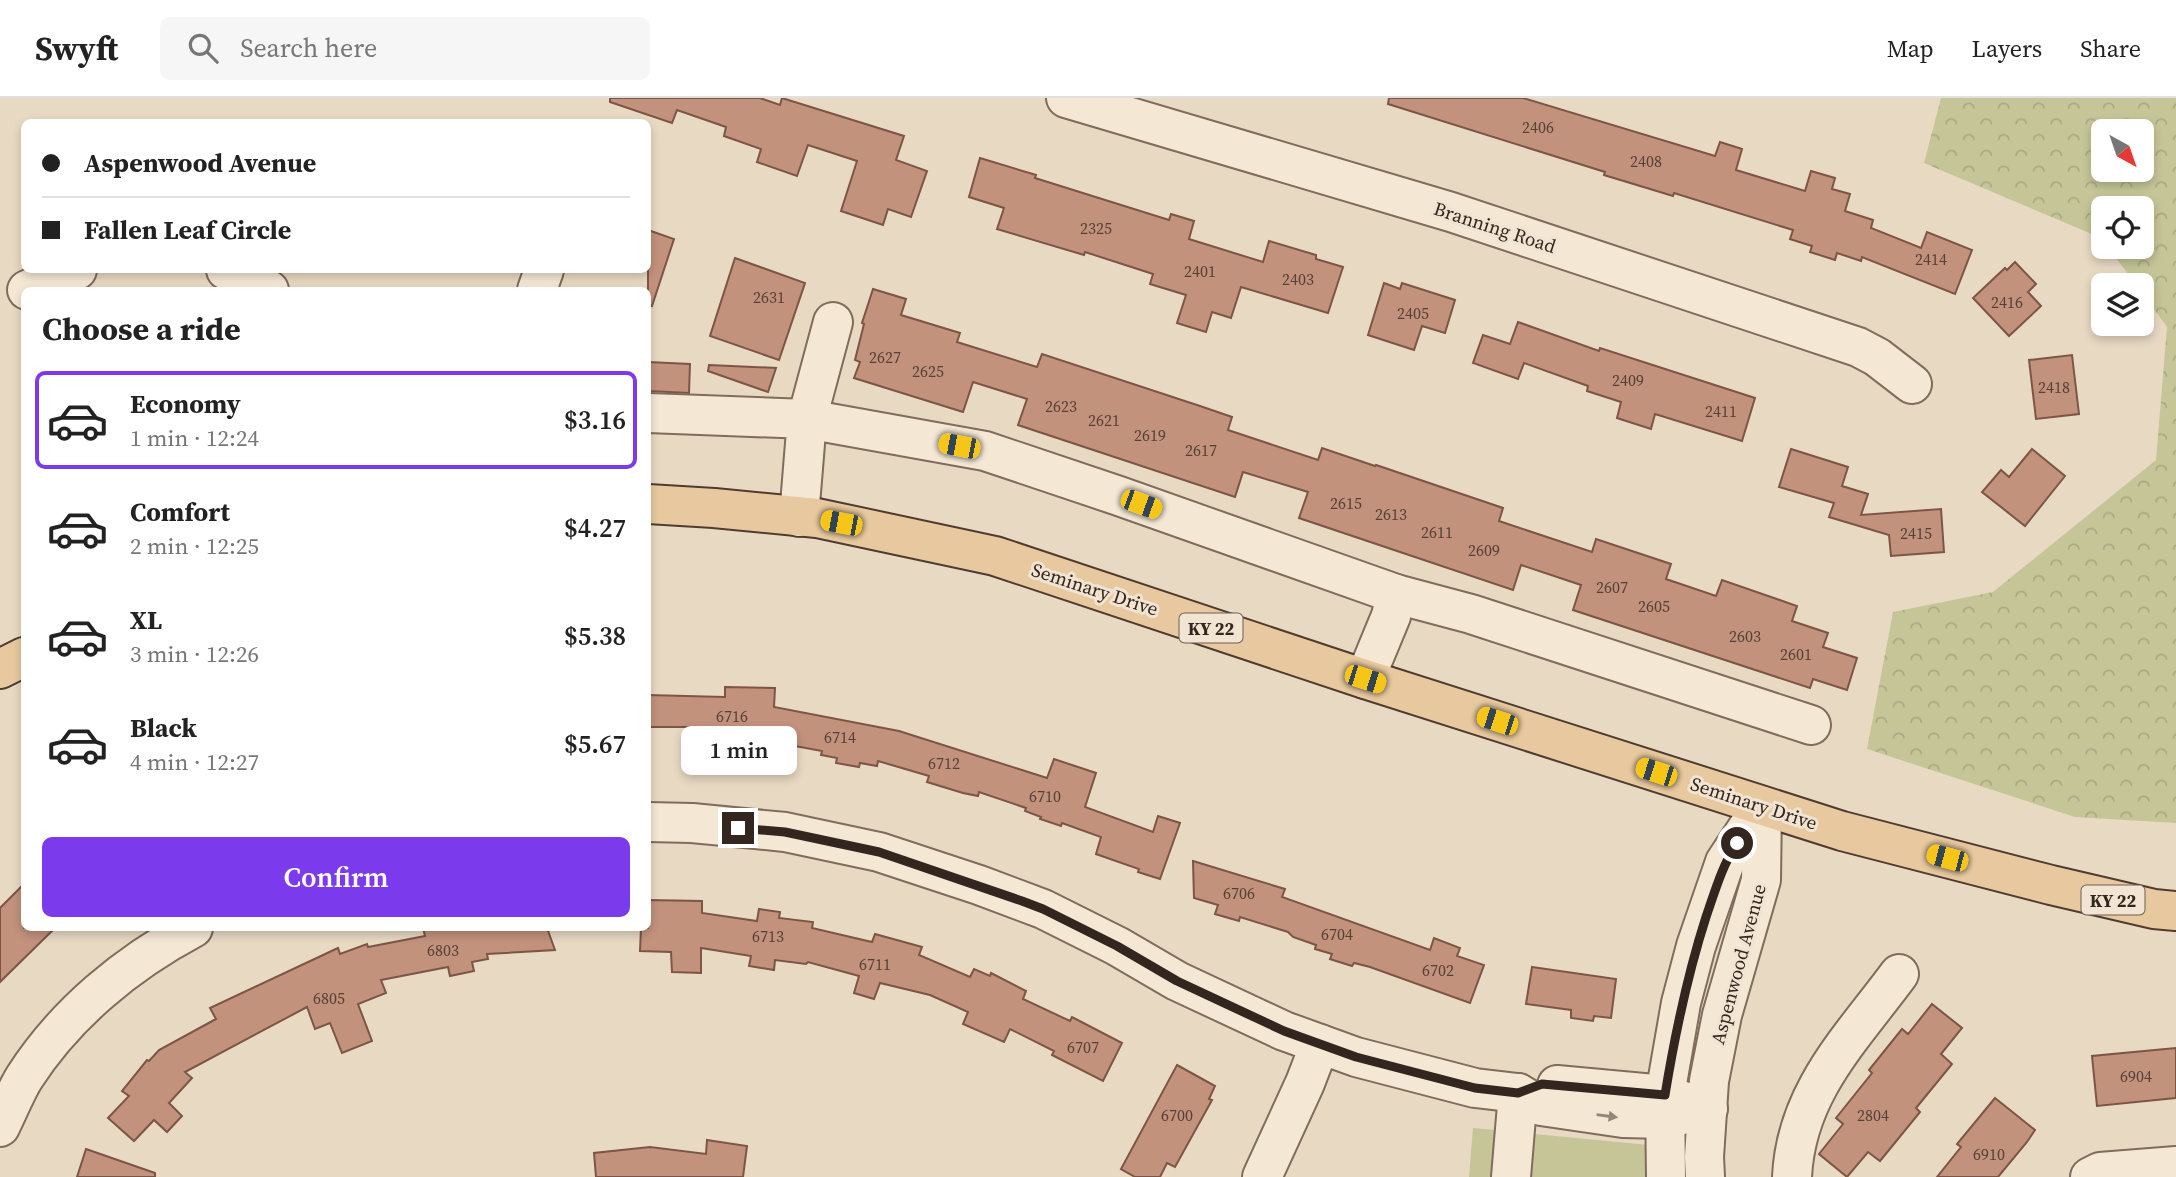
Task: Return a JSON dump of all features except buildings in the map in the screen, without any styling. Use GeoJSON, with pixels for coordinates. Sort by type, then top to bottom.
{"type":"FeatureCollection","features":[{"type":"Feature","properties":{"kind":"main road","name":"Seminary Drive"},"geometry":{"type":"LineString","coordinates":[[651,504],[799,517],[995,556],[1365,679],[1842,831],[2051,886],[2154,909],[2176,911]]}},
{"type":"Feature","properties":{"kind":"main road"},"geometry":{"type":"LineString","coordinates":[[0,669],[21,658]]}},
{"type":"Feature","properties":{"kind":"street","name":"Branning Road"},"geometry":{"type":"LineString","coordinates":[[1066,98],[1164,111],[1451,212],[1858,347],[1877,357],[1912,384]]}},
{"type":"Feature","properties":{"kind":"street"},"geometry":{"type":"LineString","coordinates":[[36,287],[70,273]]}},
{"type":"Feature","properties":{"kind":"street"},"geometry":{"type":"LineString","coordinates":[[234,273],[264,287]]}},
{"type":"Feature","properties":{"kind":"street"},"geometry":{"type":"LineString","coordinates":[[0,305],[21,294]]}},
{"type":"Feature","properties":{"kind":"street"},"geometry":{"type":"LineString","coordinates":[[799,517],[807,419],[833,322]]}},
{"type":"Feature","properties":{"kind":"street"},"geometry":{"type":"LineString","coordinates":[[651,413],[807,419],[985,451],[1396,594],[1471,614],[1811,725]]}},
{"type":"Feature","properties":{"kind":"street"},"geometry":{"type":"LineString","coordinates":[[1365,679],[1391,616],[1396,594]]}},
{"type":"Feature","properties":{"kind":"street","name":"Aspenwood Avenue"},"geometry":{"type":"LineString","coordinates":[[1666,1177],[1665,1107],[1678,1014],[1696,946],[1725,862],[1762,806]]}},
{"type":"Feature","properties":{"kind":"street","name":"Aspenwood Avenue"},"geometry":{"type":"LineString","coordinates":[[1706,1177],[1704,1157],[1709,1081],[1722,1015],[1761,880],[1762,806]]}},
{"type":"Feature","properties":{"kind":"street"},"geometry":{"type":"LineString","coordinates":[[651,822],[692,823],[785,832],[879,852],[1043,909],[1117,946],[1177,981],[1284,1031],[1356,1057],[1475,1088],[1518,1093],[1541,1106],[1623,1118],[1665,1107],[1708,1109]]}},
{"type":"Feature","properties":{"kind":"street"},"geometry":{"type":"LineString","coordinates":[[0,1127],[24,1078],[87,1002],[127,968],[187,931]]}},
{"type":"Feature","properties":{"kind":"street"},"geometry":{"type":"LineString","coordinates":[[1792,1177],[1793,1158],[1802,1120],[1819,1082],[1899,974]]}},
{"type":"Feature","properties":{"kind":"street"},"geometry":{"type":"LineString","coordinates":[[1262,1177],[1320,1044]]}},
{"type":"Feature","properties":{"kind":"street"},"geometry":{"type":"LineString","coordinates":[[1511,1177],[1518,1093]]}},
{"type":"Feature","properties":{"kind":"street"},"geometry":{"type":"LineString","coordinates":[[2090,1177],[2100,1172],[2176,1166]]}},
{"type":"Feature","properties":{"kind":"green space"},"geometry":{"type":"Polygon","coordinates":[[[1941,98],[2176,98],[2176,823],[2075,817],[1867,749],[1893,612],[1993,592],[2156,460],[2167,327],[2154,309],[2154,273],[2127,273],[2117,259],[2154,259],[2154,196],[2091,196],[2091,234],[1924,163],[1941,98]]]}},
{"type":"Feature","properties":{"kind":"green space"},"geometry":{"type":"Polygon","coordinates":[[[1473,1128],[1649,1145],[1649,1177],[1469,1177],[1473,1128]]]}},
{"type":"Feature","properties":{"kind":"route"},"geometry":{"type":"LineString","coordinates":[[738,828],[785,832],[879,852],[979,885],[1043,909],[1117,946],[1177,981],[1284,1031],[1356,1057],[1475,1088],[1518,1093],[1542,1084],[1665,1095],[1676,1024],[1687,977],[1725,862],[1737,843]]}}]}
